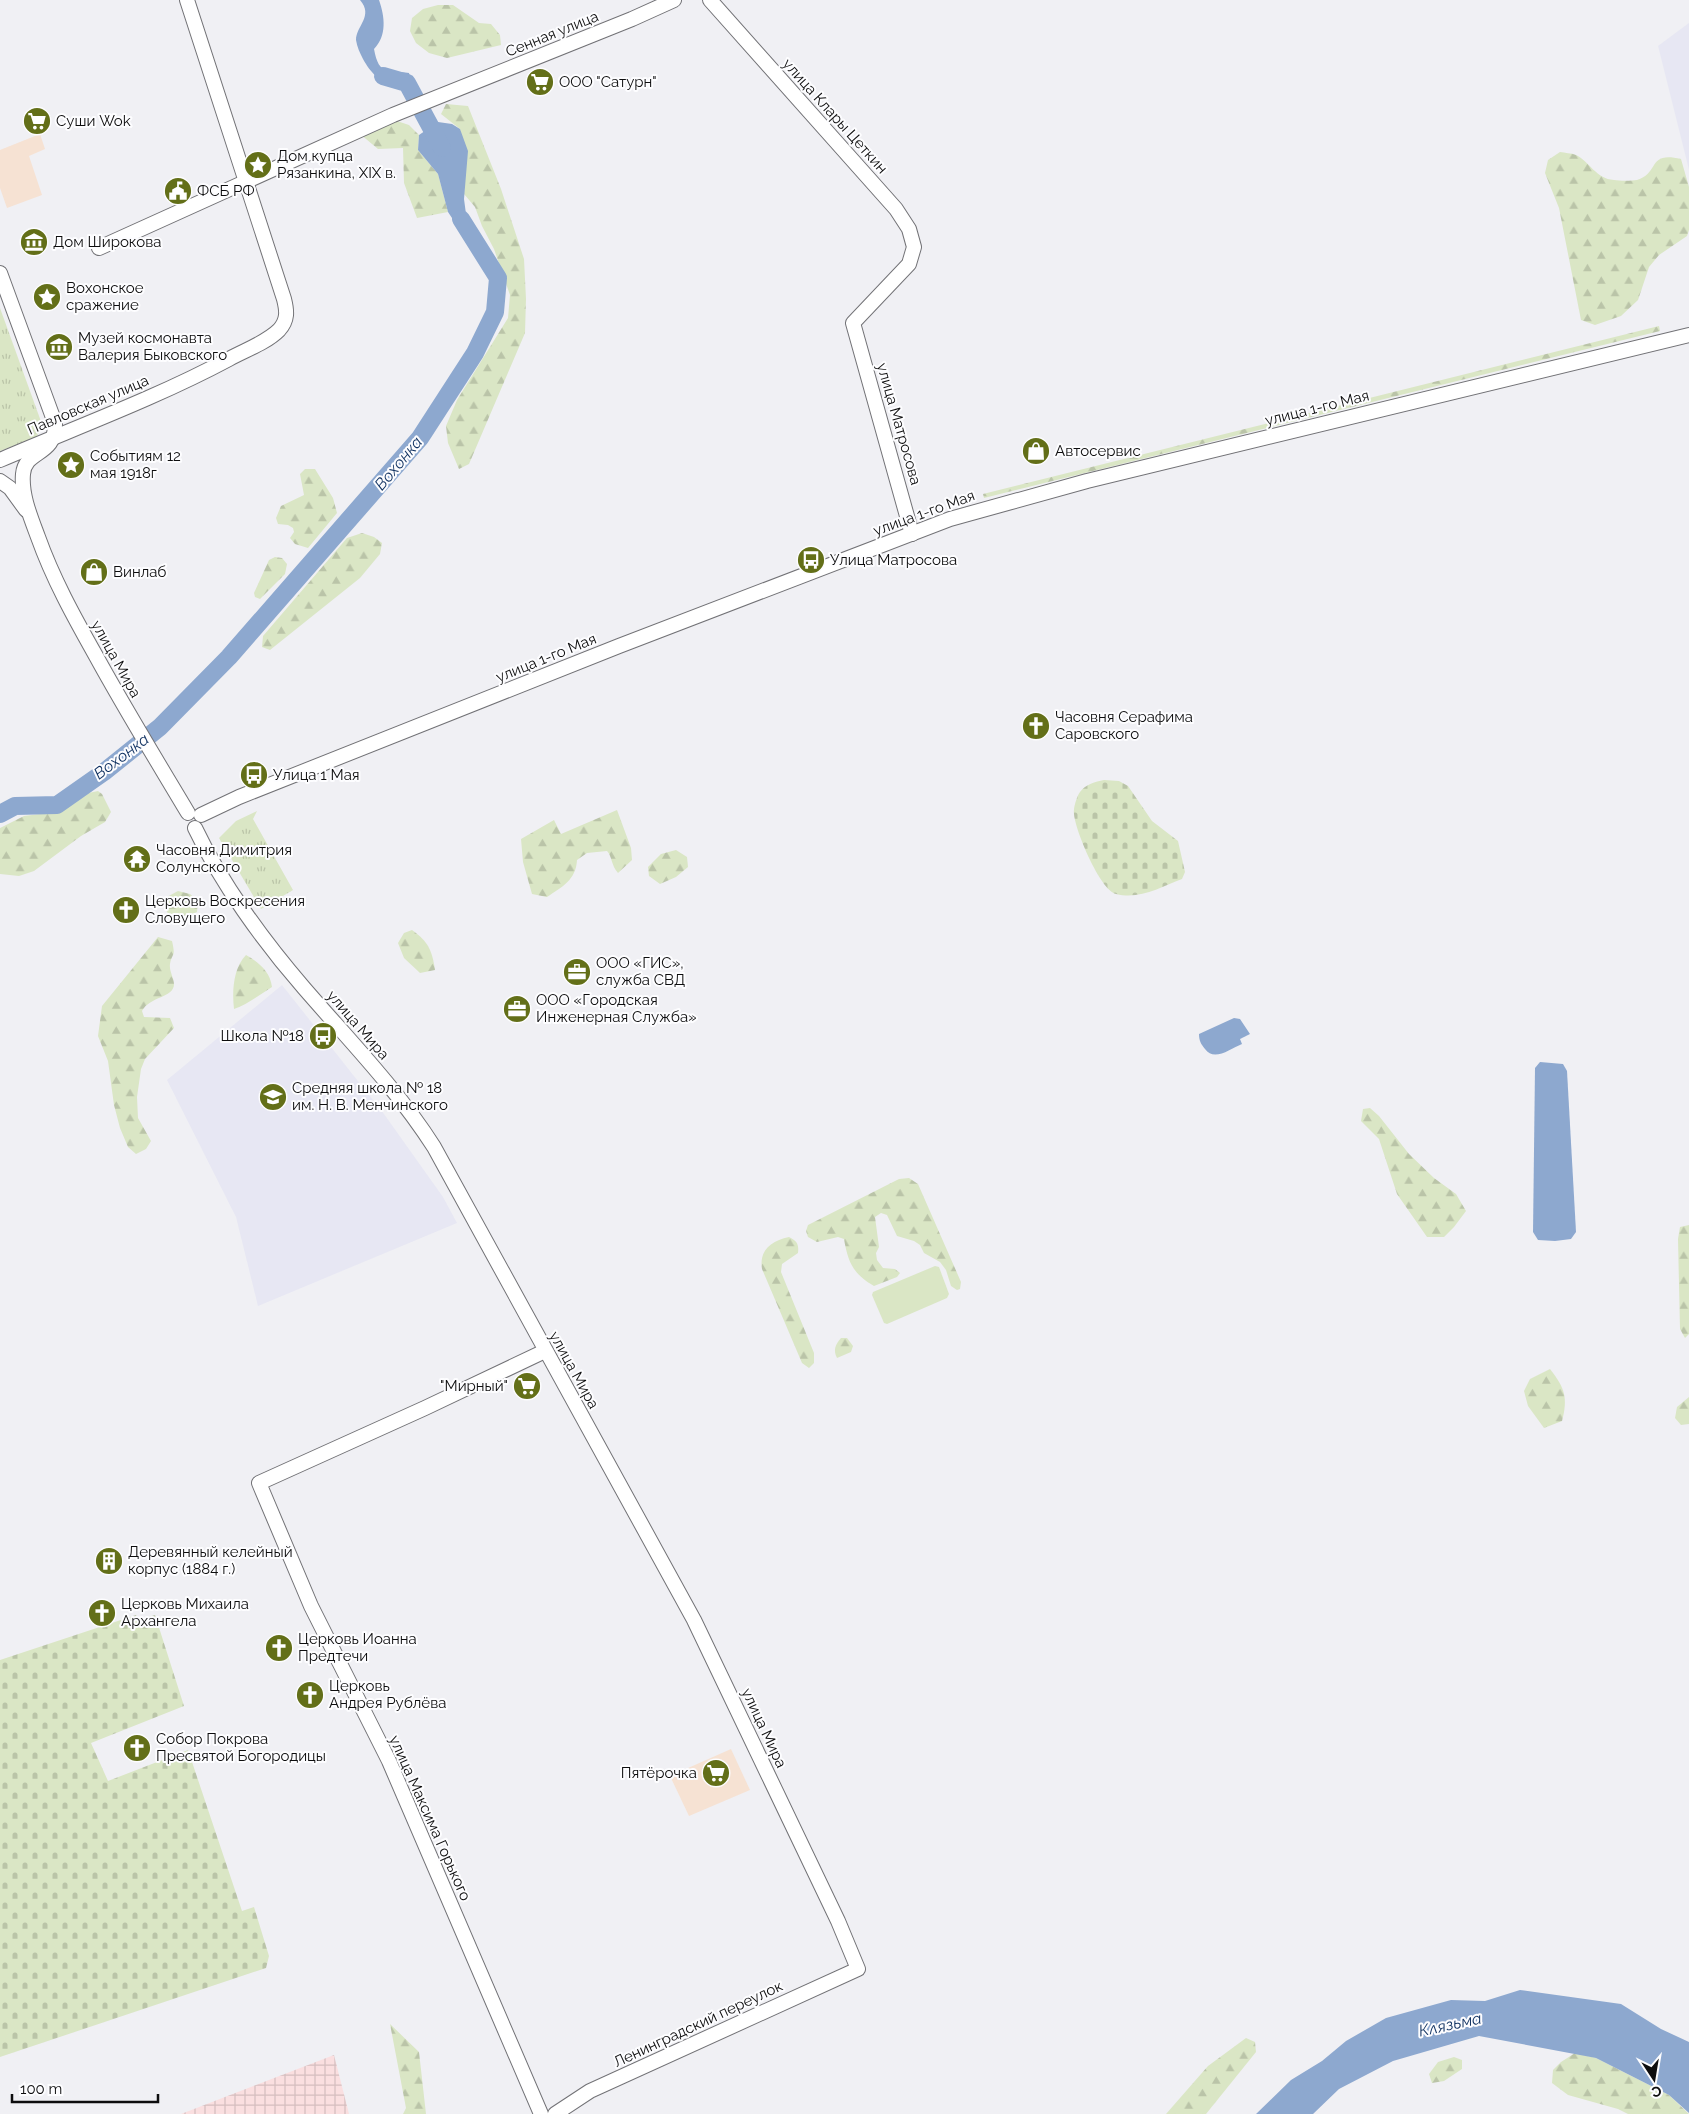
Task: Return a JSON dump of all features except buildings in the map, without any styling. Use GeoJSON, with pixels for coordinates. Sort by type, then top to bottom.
{"type":"FeatureCollection","features":[{"type":"Feature","properties":{"kind":"street"},"geometry":{"type":"LineString","coordinates":[[187,0],[246,182]]}},
{"type":"Feature","properties":{"kind":"street","name":"Сенная улица"},"geometry":{"type":"LineString","coordinates":[[99,248],[440,95],[632,19],[674,0]]}},
{"type":"Feature","properties":{"kind":"street","name":"улица Клары Цеткин"},"geometry":{"type":"LineString","coordinates":[[710,0],[896,209],[909,229],[914,247],[909,264],[853,323]]}},
{"type":"Feature","properties":{"kind":"street","name":"Павловская улица"},"geometry":{"type":"LineString","coordinates":[[0,460],[148,399],[206,371],[278,331],[286,317],[284,299],[246,182]]}},
{"type":"Feature","properties":{"kind":"street"},"geometry":{"type":"LineString","coordinates":[[0,273],[54,423],[53,437],[50,445],[26,463],[23,473],[29,514]]}},
{"type":"Feature","properties":{"kind":"street","name":"улица Матросова"},"geometry":{"type":"LineString","coordinates":[[853,323],[912,534]]}},
{"type":"Feature","properties":{"kind":"street","name":"улица 1-го Мая"},"geometry":{"type":"LineString","coordinates":[[195,819],[248,793],[619,646],[950,519],[1032,495],[1689,335]]}},
{"type":"Feature","properties":{"kind":"street"},"geometry":{"type":"LineString","coordinates":[[0,480],[10,488],[29,514]]}},
{"type":"Feature","properties":{"kind":"street","name":"улица Мира"},"geometry":{"type":"LineString","coordinates":[[29,514],[47,564],[68,607],[162,770],[195,819],[204,847],[273,951],[417,1119],[434,1147],[694,1620],[838,1921],[858,1969]]}},
{"type":"Feature","properties":{"kind":"street","name":"улица Максима Горького"},"geometry":{"type":"LineString","coordinates":[[541,2114],[392,1770],[311,1606],[259,1483],[545,1351]]}},
{"type":"Feature","properties":{"kind":"street","name":"Ленинградский переулок"},"geometry":{"type":"LineString","coordinates":[[555,2114],[590,2091],[858,1969]]}},
{"type":"Feature","properties":{"kind":"shaded area"},"geometry":{"type":"Polygon","coordinates":[[[1689,23],[1689,170],[1658,46],[1689,23]]]}},
{"type":"Feature","properties":{"kind":"shaded area"},"geometry":{"type":"Polygon","coordinates":[[[40,134],[45,149],[29,156],[42,195],[7,208],[0,188],[0,150],[40,134]]]}},
{"type":"Feature","properties":{"kind":"shaded area"},"geometry":{"type":"Polygon","coordinates":[[[282,985],[384,1114],[443,1197],[457,1223],[258,1306],[236,1217],[167,1080],[282,985]]]}},
{"type":"Feature","properties":{"kind":"shaded area"},"geometry":{"type":"Polygon","coordinates":[[[731,1749],[750,1790],[689,1816],[670,1776],[731,1749]]]}},
{"type":"Feature","properties":{"kind":"shaded area"},"geometry":{"type":"Polygon","coordinates":[[[334,2055],[349,2114],[181,2114],[334,2055]]]}},
{"type":"Feature","properties":{"kind":"green space"},"geometry":{"type":"Polygon","coordinates":[[[438,5],[453,5],[479,23],[491,24],[500,35],[501,45],[447,58],[429,53],[416,43],[410,31],[412,18],[423,9],[438,5]]]}},
{"type":"Feature","properties":{"kind":"green space"},"geometry":{"type":"Polygon","coordinates":[[[446,104],[468,106],[501,189],[524,259],[526,299],[525,333],[469,464],[459,469],[448,443],[446,426],[457,400],[508,318],[510,295],[494,249],[475,207],[464,194],[465,178],[460,129],[441,114],[446,104]]]}},
{"type":"Feature","properties":{"kind":"green space"},"geometry":{"type":"Polygon","coordinates":[[[391,119],[409,125],[419,135],[418,150],[438,174],[448,212],[417,218],[404,183],[403,148],[378,149],[360,134],[391,119]]]}},
{"type":"Feature","properties":{"kind":"green space"},"geometry":{"type":"Polygon","coordinates":[[[1560,152],[1576,155],[1602,177],[1619,181],[1637,180],[1644,177],[1658,160],[1663,158],[1681,159],[1689,187],[1689,230],[1687,236],[1659,255],[1649,267],[1638,300],[1621,316],[1595,325],[1581,320],[1559,208],[1545,173],[1548,160],[1560,152]]]}},
{"type":"Feature","properties":{"kind":"green space"},"geometry":{"type":"Polygon","coordinates":[[[0,308],[43,427],[36,437],[0,451],[0,308]]]}},
{"type":"Feature","properties":{"kind":"green space"},"geometry":{"type":"Polygon","coordinates":[[[1659,326],[1660,331],[984,498],[983,494],[1659,326]]]}},
{"type":"Feature","properties":{"kind":"green space"},"geometry":{"type":"Polygon","coordinates":[[[305,469],[315,469],[333,498],[337,513],[308,548],[295,544],[290,538],[294,532],[293,528],[288,525],[278,524],[276,518],[281,506],[304,495],[300,474],[305,469]]]}},
{"type":"Feature","properties":{"kind":"green space"},"geometry":{"type":"Polygon","coordinates":[[[362,533],[374,537],[382,543],[380,554],[360,578],[270,650],[262,647],[263,636],[347,538],[362,533]]]}},
{"type":"Feature","properties":{"kind":"green space"},"geometry":{"type":"Polygon","coordinates":[[[275,557],[282,558],[287,564],[285,574],[260,599],[255,597],[254,593],[269,560],[275,557]]]}},
{"type":"Feature","properties":{"kind":"green space"},"geometry":{"type":"Polygon","coordinates":[[[1104,780],[1119,781],[1128,786],[1152,821],[1178,841],[1185,872],[1182,879],[1150,892],[1133,895],[1116,894],[1103,882],[1089,858],[1075,822],[1074,811],[1082,789],[1104,780]]]}},
{"type":"Feature","properties":{"kind":"green space"},"geometry":{"type":"Polygon","coordinates":[[[98,791],[102,794],[111,812],[105,822],[81,836],[34,871],[19,876],[0,874],[0,828],[24,816],[56,812],[79,795],[98,791]]]}},
{"type":"Feature","properties":{"kind":"green space"},"geometry":{"type":"Polygon","coordinates":[[[617,810],[631,848],[632,860],[618,873],[607,851],[587,853],[577,860],[574,873],[563,886],[547,897],[532,894],[523,862],[521,839],[554,820],[561,834],[617,810]]]}},
{"type":"Feature","properties":{"kind":"green space"},"geometry":{"type":"Polygon","coordinates":[[[257,811],[253,819],[293,890],[261,909],[219,838],[236,821],[257,811]]]}},
{"type":"Feature","properties":{"kind":"green space"},"geometry":{"type":"Polygon","coordinates":[[[676,850],[687,857],[688,867],[676,877],[660,884],[649,876],[648,867],[661,854],[676,850]]]}},
{"type":"Feature","properties":{"kind":"green space"},"geometry":{"type":"Polygon","coordinates":[[[178,891],[190,894],[198,901],[197,912],[186,917],[170,917],[165,908],[165,898],[178,891]]]}},
{"type":"Feature","properties":{"kind":"green space"},"geometry":{"type":"Polygon","coordinates":[[[412,930],[429,947],[435,970],[420,973],[404,958],[398,943],[404,933],[412,930]]]}},
{"type":"Feature","properties":{"kind":"green space"},"geometry":{"type":"Polygon","coordinates":[[[158,937],[172,941],[174,953],[170,967],[174,984],[173,989],[166,995],[150,1002],[142,1011],[144,1017],[170,1018],[174,1028],[145,1059],[141,1069],[137,1097],[138,1118],[151,1141],[146,1149],[136,1154],[128,1147],[120,1128],[114,1105],[108,1061],[98,1036],[102,1006],[158,937]]]}},
{"type":"Feature","properties":{"kind":"green space"},"geometry":{"type":"Polygon","coordinates":[[[246,955],[259,964],[266,972],[272,987],[234,1009],[233,988],[236,973],[246,955]]]}},
{"type":"Feature","properties":{"kind":"green space"},"geometry":{"type":"Polygon","coordinates":[[[1370,1108],[1379,1116],[1409,1154],[1434,1178],[1456,1194],[1466,1211],[1444,1237],[1427,1237],[1397,1194],[1379,1139],[1361,1121],[1363,1109],[1370,1108]]]}},
{"type":"Feature","properties":{"kind":"green space"},"geometry":{"type":"Polygon","coordinates":[[[909,1178],[918,1184],[961,1282],[960,1289],[957,1290],[951,1286],[946,1270],[940,1262],[924,1253],[920,1245],[914,1241],[897,1236],[887,1215],[881,1213],[875,1217],[879,1247],[876,1253],[877,1260],[883,1268],[895,1269],[900,1273],[897,1277],[874,1286],[856,1272],[847,1254],[844,1239],[838,1237],[817,1242],[808,1237],[806,1231],[808,1225],[899,1179],[909,1178]]]}},
{"type":"Feature","properties":{"kind":"green space"},"geometry":{"type":"Polygon","coordinates":[[[1689,1225],[1689,1334],[1685,1338],[1680,1329],[1678,1239],[1680,1227],[1689,1225]]]}},
{"type":"Feature","properties":{"kind":"green space"},"geometry":{"type":"Polygon","coordinates":[[[789,1237],[797,1243],[798,1253],[782,1264],[781,1272],[814,1353],[814,1363],[809,1368],[802,1363],[762,1269],[762,1257],[768,1247],[777,1241],[789,1237]]]}},
{"type":"Feature","properties":{"kind":"green space"},"geometry":{"type":"Polygon","coordinates":[[[935,1266],[939,1267],[949,1294],[947,1298],[887,1324],[884,1323],[872,1295],[873,1292],[935,1266]]]}},
{"type":"Feature","properties":{"kind":"green space"},"geometry":{"type":"Polygon","coordinates":[[[841,1338],[847,1338],[853,1346],[851,1352],[837,1358],[835,1348],[841,1338]]]}},
{"type":"Feature","properties":{"kind":"green space"},"geometry":{"type":"Polygon","coordinates":[[[1550,1369],[1562,1388],[1565,1406],[1562,1421],[1544,1428],[1528,1406],[1524,1391],[1530,1379],[1550,1369]]]}},
{"type":"Feature","properties":{"kind":"green space"},"geometry":{"type":"Polygon","coordinates":[[[1689,1397],[1689,1424],[1681,1425],[1675,1418],[1677,1407],[1689,1397]]]}},
{"type":"Feature","properties":{"kind":"green space"},"geometry":{"type":"Polygon","coordinates":[[[136,1615],[138,1620],[155,1615],[184,1706],[91,1743],[108,1781],[188,1750],[242,1911],[254,1907],[269,1956],[266,1968],[0,2057],[0,1660],[136,1615]]]}},
{"type":"Feature","properties":{"kind":"green space"},"geometry":{"type":"Polygon","coordinates":[[[390,2024],[419,2052],[426,2114],[403,2114],[406,2108],[390,2024]]]}},
{"type":"Feature","properties":{"kind":"green space"},"geometry":{"type":"Polygon","coordinates":[[[1246,2038],[1255,2042],[1256,2052],[1206,2114],[1166,2114],[1208,2066],[1246,2038]]]}},
{"type":"Feature","properties":{"kind":"green space"},"geometry":{"type":"Polygon","coordinates":[[[1575,2053],[1596,2058],[1669,2095],[1689,2114],[1628,2114],[1618,2109],[1568,2095],[1552,2083],[1553,2070],[1575,2053]]]}},
{"type":"Feature","properties":{"kind":"green space"},"geometry":{"type":"Polygon","coordinates":[[[1454,2057],[1462,2060],[1462,2069],[1444,2081],[1432,2083],[1429,2074],[1438,2062],[1454,2057]]]}},
{"type":"Feature","properties":{"kind":"water"},"geometry":{"type":"Polygon","coordinates":[[[360,0],[379,0],[381,6],[384,26],[381,38],[374,49],[379,64],[386,70],[409,73],[410,78],[395,84],[389,83],[382,81],[367,66],[356,40],[365,16],[364,6],[360,0]]]}},
{"type":"Feature","properties":{"kind":"water"},"geometry":{"type":"Polygon","coordinates":[[[438,122],[452,124],[460,129],[468,151],[464,199],[466,214],[473,231],[473,239],[466,239],[448,212],[438,174],[418,150],[419,135],[438,122]]]}},
{"type":"Feature","properties":{"kind":"water"},"geometry":{"type":"Polygon","coordinates":[[[1234,1018],[1240,1019],[1250,1034],[1240,1039],[1242,1044],[1227,1051],[1217,1054],[1209,1053],[1201,1044],[1199,1034],[1234,1018]]]}},
{"type":"Feature","properties":{"kind":"water"},"geometry":{"type":"Polygon","coordinates":[[[1540,1062],[1563,1064],[1567,1071],[1576,1232],[1571,1239],[1555,1241],[1538,1240],[1533,1232],[1535,1068],[1540,1062]]]}},
{"type":"Feature","properties":{"kind":"water","name":"Клязьма"},"geometry":{"type":"Polygon","coordinates":[[[1520,1990],[1621,2004],[1661,2029],[1689,2042],[1689,2113],[1669,2095],[1596,2058],[1479,2036],[1393,2061],[1339,2089],[1313,2114],[1256,2114],[1291,2080],[1322,2061],[1346,2041],[1386,2018],[1451,2000],[1485,2001],[1520,1990]]]}},
{"type":"Feature","properties":{"kind":"waterway","name":"Вохонка"},"geometry":{"type":"LineString","coordinates":[[383,76],[407,83],[442,148]]}},
{"type":"Feature","properties":{"kind":"waterway","name":"Вохонка"},"geometry":{"type":"LineString","coordinates":[[0,814],[15,806],[57,805],[104,772],[160,727],[229,657],[420,438],[475,353],[495,312],[498,278],[461,219]]}},
{"type":"Feature","properties":{"kind":"place","name":"ООО \"Сатурн\""},"geometry":{"type":"Point","coordinates":[540,82]}},
{"type":"Feature","properties":{"kind":"place","name":"Суши Wok"},"geometry":{"type":"Point","coordinates":[37,121]}},
{"type":"Feature","properties":{"kind":"place","name":"Дом купца Рязанкина, XIX в."},"geometry":{"type":"Point","coordinates":[258,165]}},
{"type":"Feature","properties":{"kind":"place","name":"ФСБ РФ"},"geometry":{"type":"Point","coordinates":[178,191]}},
{"type":"Feature","properties":{"kind":"place","name":"Дом Широкова"},"geometry":{"type":"Point","coordinates":[34,242]}},
{"type":"Feature","properties":{"kind":"place","name":"Вохонское сражение"},"geometry":{"type":"Point","coordinates":[47,297]}},
{"type":"Feature","properties":{"kind":"place","name":"Музей космонавта Валерия Быковского"},"geometry":{"type":"Point","coordinates":[59,347]}},
{"type":"Feature","properties":{"kind":"place","name":"Автосервис"},"geometry":{"type":"Point","coordinates":[1036,451]}},
{"type":"Feature","properties":{"kind":"place","name":"Событиям 12 мая 1918г"},"geometry":{"type":"Point","coordinates":[71,465]}},
{"type":"Feature","properties":{"kind":"place","name":"Улица Матросова"},"geometry":{"type":"Point","coordinates":[811,560]}},
{"type":"Feature","properties":{"kind":"place","name":"Винлаб"},"geometry":{"type":"Point","coordinates":[94,572]}},
{"type":"Feature","properties":{"kind":"place","name":"Часовня Серафима Саровского"},"geometry":{"type":"Point","coordinates":[1036,726]}},
{"type":"Feature","properties":{"kind":"place","name":"Улица 1 Мая"},"geometry":{"type":"Point","coordinates":[254,775]}},
{"type":"Feature","properties":{"kind":"place","name":"Часовня Димитрия Солунского"},"geometry":{"type":"Point","coordinates":[137,859]}},
{"type":"Feature","properties":{"kind":"place","name":"Церковь Воскресения Словущего"},"geometry":{"type":"Point","coordinates":[126,910]}},
{"type":"Feature","properties":{"kind":"place","name":"ООО «ГИС», служба СВД"},"geometry":{"type":"Point","coordinates":[577,972]}},
{"type":"Feature","properties":{"kind":"place","name":"ООО «Городская Инженерная Служба»"},"geometry":{"type":"Point","coordinates":[517,1009]}},
{"type":"Feature","properties":{"kind":"place","name":"Школа №18"},"geometry":{"type":"Point","coordinates":[323,1036]}},
{"type":"Feature","properties":{"kind":"place","name":"Средняя школа № 18 им. Н. В. Менчинского"},"geometry":{"type":"Point","coordinates":[273,1097]}},
{"type":"Feature","properties":{"kind":"place","name":"\"Мирный\""},"geometry":{"type":"Point","coordinates":[527,1386]}},
{"type":"Feature","properties":{"kind":"place","name":"Деревянный келейный корпус (1884 г.)"},"geometry":{"type":"Point","coordinates":[109,1561]}},
{"type":"Feature","properties":{"kind":"place","name":"Церковь Михаила Архангела"},"geometry":{"type":"Point","coordinates":[102,1613]}},
{"type":"Feature","properties":{"kind":"place","name":"Церковь Иоанна Предтечи"},"geometry":{"type":"Point","coordinates":[279,1648]}},
{"type":"Feature","properties":{"kind":"place","name":"Церковь Андрея Рублёва"},"geometry":{"type":"Point","coordinates":[310,1695]}},
{"type":"Feature","properties":{"kind":"place","name":"Собор Покрова Пресвятой Богородицы"},"geometry":{"type":"Point","coordinates":[137,1748]}},
{"type":"Feature","properties":{"kind":"place","name":"Пятёрочка"},"geometry":{"type":"Point","coordinates":[716,1773]}}]}
